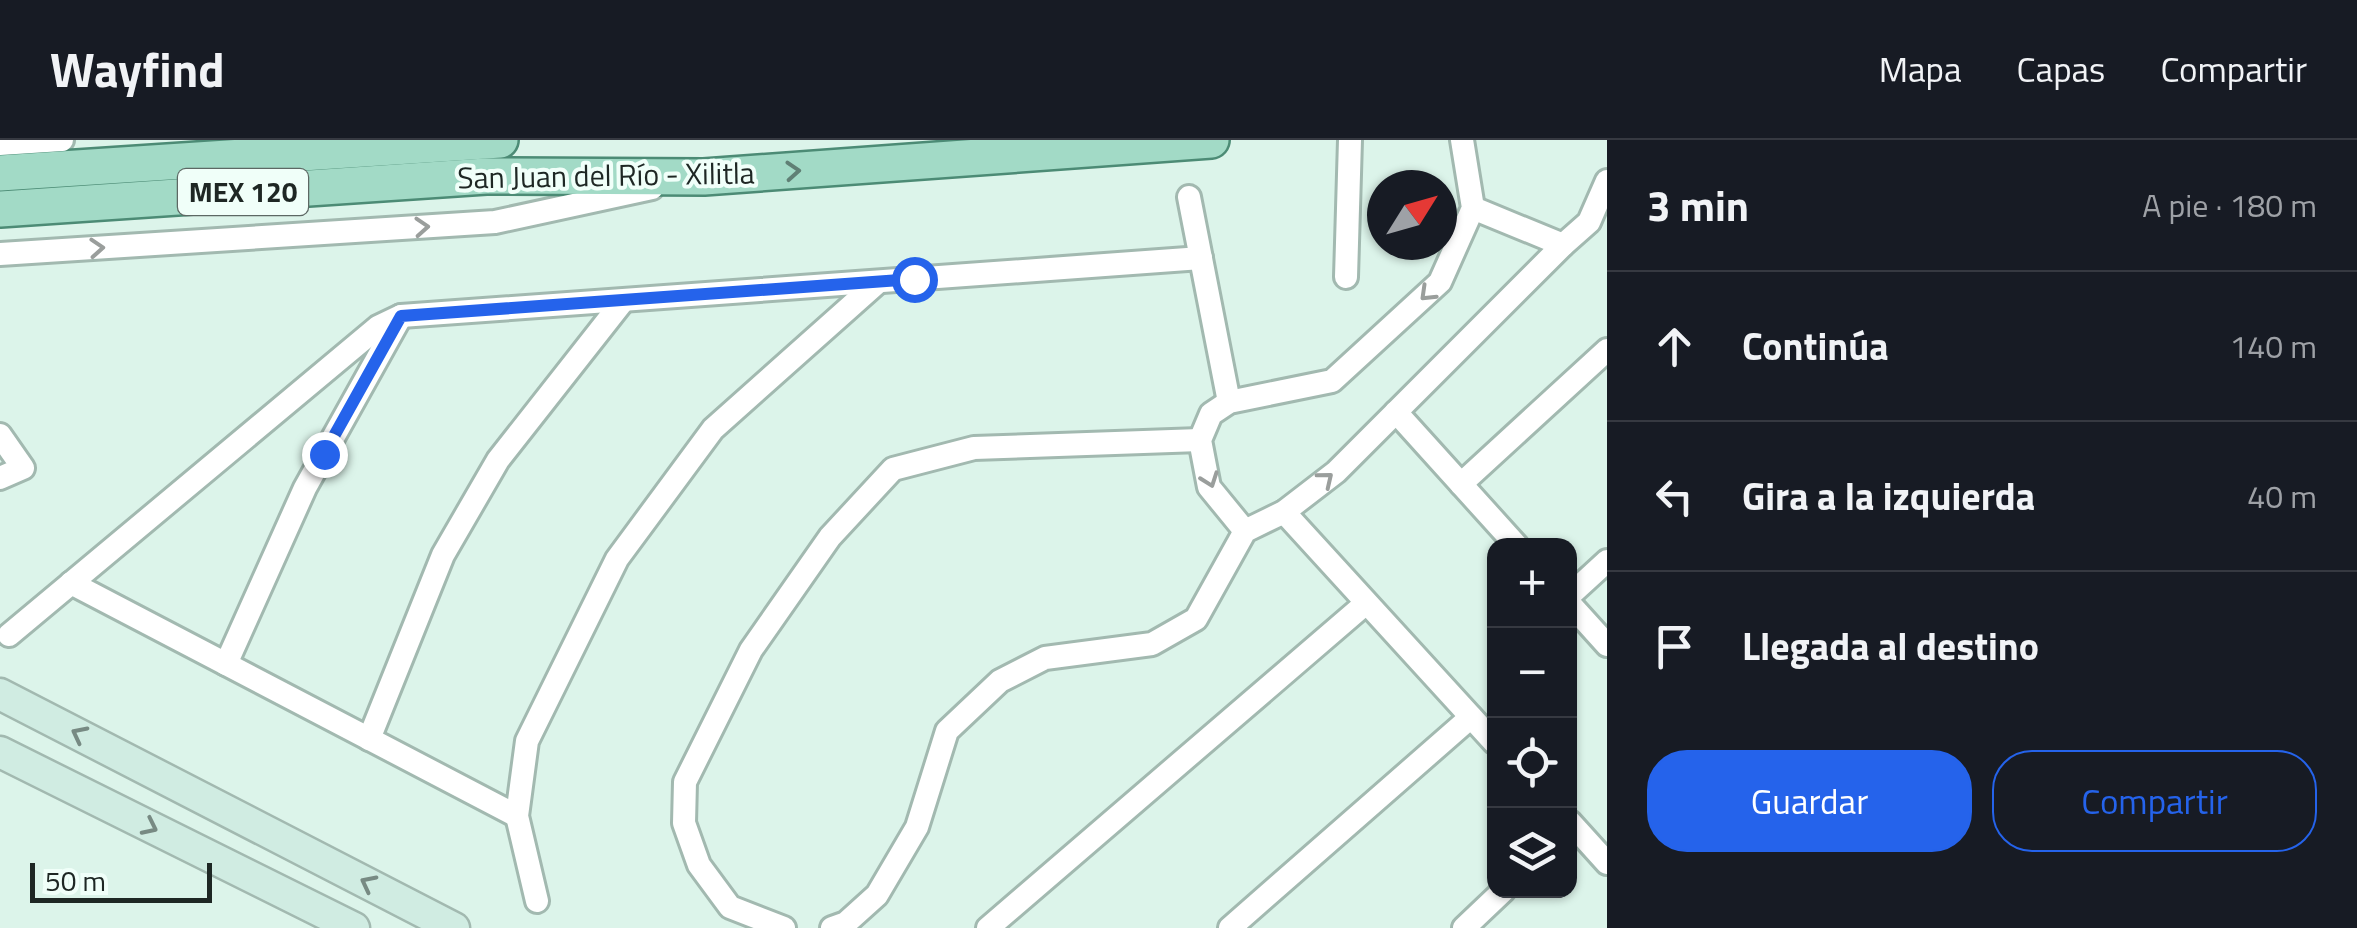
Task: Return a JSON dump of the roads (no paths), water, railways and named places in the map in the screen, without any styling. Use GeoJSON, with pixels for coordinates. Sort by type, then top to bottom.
{"type":"FeatureCollection","features":[{"type":"Feature","properties":{"kind":"main road","name":"San Juan del Río - Xilitla"},"geometry":{"type":"LineString","coordinates":[[0,209],[486,158],[500,140]]}},
{"type":"Feature","properties":{"kind":"main road","name":"San Juan del Río - Xilitla"},"geometry":{"type":"LineString","coordinates":[[0,173],[486,158],[704,177],[1212,140]]}},
{"type":"Feature","properties":{"kind":"street"},"geometry":{"type":"LineString","coordinates":[[0,144],[62,140]]}},
{"type":"Feature","properties":{"kind":"street"},"geometry":{"type":"LineString","coordinates":[[1346,276],[1350,140]]}},
{"type":"Feature","properties":{"kind":"street"},"geometry":{"type":"LineString","coordinates":[[1245,531],[1209,487],[1200,440],[1211,414],[1229,402],[1332,381],[1440,282],[1473,208],[1462,140]]}},
{"type":"Feature","properties":{"kind":"street"},"geometry":{"type":"LineString","coordinates":[[0,254],[495,222],[704,177]]}},
{"type":"Feature","properties":{"kind":"street"},"geometry":{"type":"LineString","coordinates":[[832,928],[846,923],[878,895],[917,827],[947,731],[1000,681],[1045,658],[1152,644],[1196,619],[1245,531],[1284,512],[1336,472],[1589,222],[1607,181]]}},
{"type":"Feature","properties":{"kind":"street"},"geometry":{"type":"LineString","coordinates":[[1190,197],[1229,402]]}},
{"type":"Feature","properties":{"kind":"street"},"geometry":{"type":"LineString","coordinates":[[1473,208],[1562,245]]}},
{"type":"Feature","properties":{"kind":"street"},"geometry":{"type":"LineString","coordinates":[[8,635],[378,326],[401,316],[1201,258]]}},
{"type":"Feature","properties":{"kind":"street"},"geometry":{"type":"LineString","coordinates":[[537,900],[517,816],[527,741],[617,559],[713,430],[878,282]]}},
{"type":"Feature","properties":{"kind":"street"},"geometry":{"type":"LineString","coordinates":[[369,739],[442,555],[498,460],[623,301]]}},
{"type":"Feature","properties":{"kind":"street"},"geometry":{"type":"LineString","coordinates":[[226,664],[305,488],[401,316]]}},
{"type":"Feature","properties":{"kind":"street"},"geometry":{"type":"LineString","coordinates":[[1462,484],[1607,350]]}},
{"type":"Feature","properties":{"kind":"street"},"geometry":{"type":"LineString","coordinates":[[1396,412],[1510,538]]}},
{"type":"Feature","properties":{"kind":"street"},"geometry":{"type":"LineString","coordinates":[[0,435],[23,468],[0,478]]}},
{"type":"Feature","properties":{"kind":"street"},"geometry":{"type":"LineString","coordinates":[[784,928],[730,908],[699,865],[684,823],[686,782],[750,650],[830,537],[893,469],[974,448],[1200,440]]}},
{"type":"Feature","properties":{"kind":"street"},"geometry":{"type":"LineString","coordinates":[[1284,512],[1487,734]]}},
{"type":"Feature","properties":{"kind":"street"},"geometry":{"type":"LineString","coordinates":[[1577,589],[1607,561]]}},
{"type":"Feature","properties":{"kind":"street"},"geometry":{"type":"LineString","coordinates":[[70,583],[517,816]]}},
{"type":"Feature","properties":{"kind":"street"},"geometry":{"type":"LineString","coordinates":[[988,928],[1365,604]]}},
{"type":"Feature","properties":{"kind":"street"},"geometry":{"type":"LineString","coordinates":[[1577,612],[1607,645]]}},
{"type":"Feature","properties":{"kind":"street"},"geometry":{"type":"LineString","coordinates":[[0,694],[454,928]]}},
{"type":"Feature","properties":{"kind":"street"},"geometry":{"type":"LineString","coordinates":[[1230,928],[1471,717]]}},
{"type":"Feature","properties":{"kind":"street"},"geometry":{"type":"LineString","coordinates":[[0,752],[354,928]]}},
{"type":"Feature","properties":{"kind":"street"},"geometry":{"type":"LineString","coordinates":[[1577,832],[1607,864]]}},
{"type":"Feature","properties":{"kind":"street"},"geometry":{"type":"LineString","coordinates":[[1464,928],[1496,898]]}}]}
